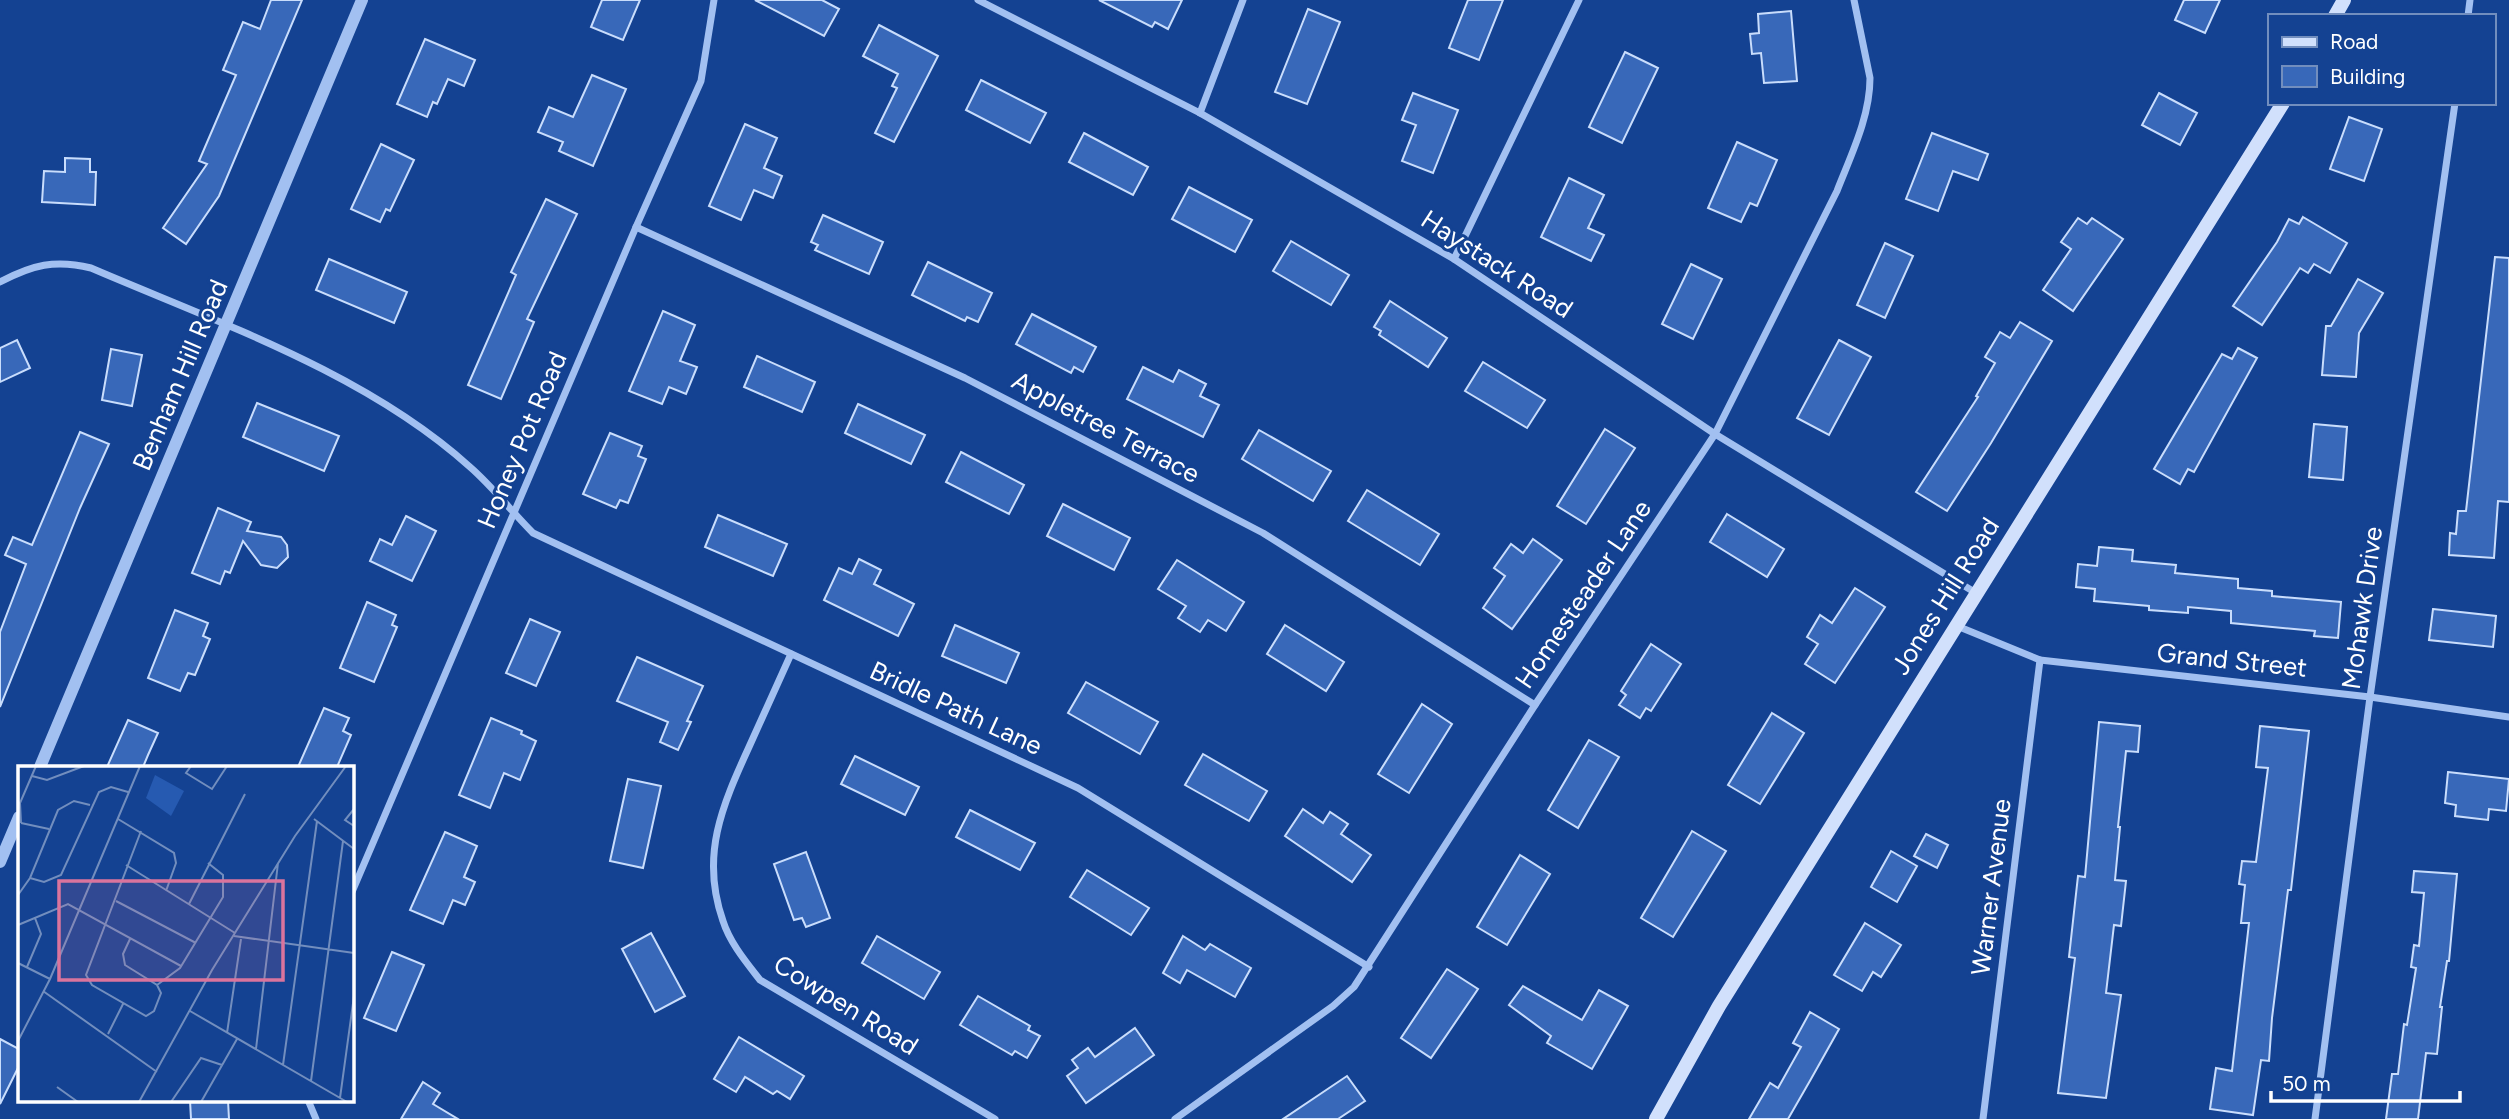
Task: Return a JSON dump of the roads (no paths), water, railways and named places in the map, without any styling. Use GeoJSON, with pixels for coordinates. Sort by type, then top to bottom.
{"type":"FeatureCollection","features":[{"type":"Feature","properties":{"kind":"main road","name":"Jones Hill Road"},"geometry":{"type":"LineString","coordinates":[[1656,1119],[1718,1006],[2282,105]]}},
{"type":"Feature","properties":{"kind":"street","name":"Benham Hill Road"},"geometry":{"type":"LineString","coordinates":[[40,766],[362,0]]}},
{"type":"Feature","properties":{"kind":"street","name":"Honey Pot Road"},"geometry":{"type":"LineString","coordinates":[[354,887],[701,80],[714,0]]}},
{"type":"Feature","properties":{"kind":"street","name":"Haystack Road"},"geometry":{"type":"LineString","coordinates":[[978,0],[1200,113],[1454,259],[1715,434],[1976,593]]}},
{"type":"Feature","properties":{"kind":"street"},"geometry":{"type":"LineString","coordinates":[[1200,113],[1243,0]]}},
{"type":"Feature","properties":{"kind":"street"},"geometry":{"type":"LineString","coordinates":[[1454,259],[1579,0]]}},
{"type":"Feature","properties":{"kind":"street","name":"Homesteader Lane"},"geometry":{"type":"LineString","coordinates":[[1175,1119],[1334,1006],[1354,987],[1535,705],[1715,434],[1837,191],[1857,138],[1868,103],[1870,78],[1854,0]]}},
{"type":"Feature","properties":{"kind":"street","name":"Mohawk Drive"},"geometry":{"type":"LineString","coordinates":[[2315,1119],[2370,697],[2455,105]]}},
{"type":"Feature","properties":{"kind":"street","name":"Appletree Terrace"},"geometry":{"type":"LineString","coordinates":[[636,227],[965,378],[1264,533],[1535,705]]}},
{"type":"Feature","properties":{"kind":"street","name":"Bridle Path Lane"},"geometry":{"type":"LineString","coordinates":[[0,282],[31,268],[52,263],[90,268],[345,379],[407,418],[469,466],[533,533],[1078,788],[1369,967]]}},
{"type":"Feature","properties":{"kind":"street","name":"Grand Street"},"geometry":{"type":"LineString","coordinates":[[1957,626],[2040,660],[2370,697],[2509,717]]}},
{"type":"Feature","properties":{"kind":"street","name":"Cowpen Road"},"geometry":{"type":"LineString","coordinates":[[791,654],[724,802],[712,863],[723,923],[737,951],[760,980],[995,1119]]}},
{"type":"Feature","properties":{"kind":"street","name":"Warner Avenue"},"geometry":{"type":"LineString","coordinates":[[1983,1119],[2040,660]]}},
{"type":"Feature","properties":{"kind":"street"},"geometry":{"type":"LineString","coordinates":[[0,862],[18,819]]}},
{"type":"Feature","properties":{"kind":"street"},"geometry":{"type":"LineString","coordinates":[[309,1102],[316,1119]]}}]}
